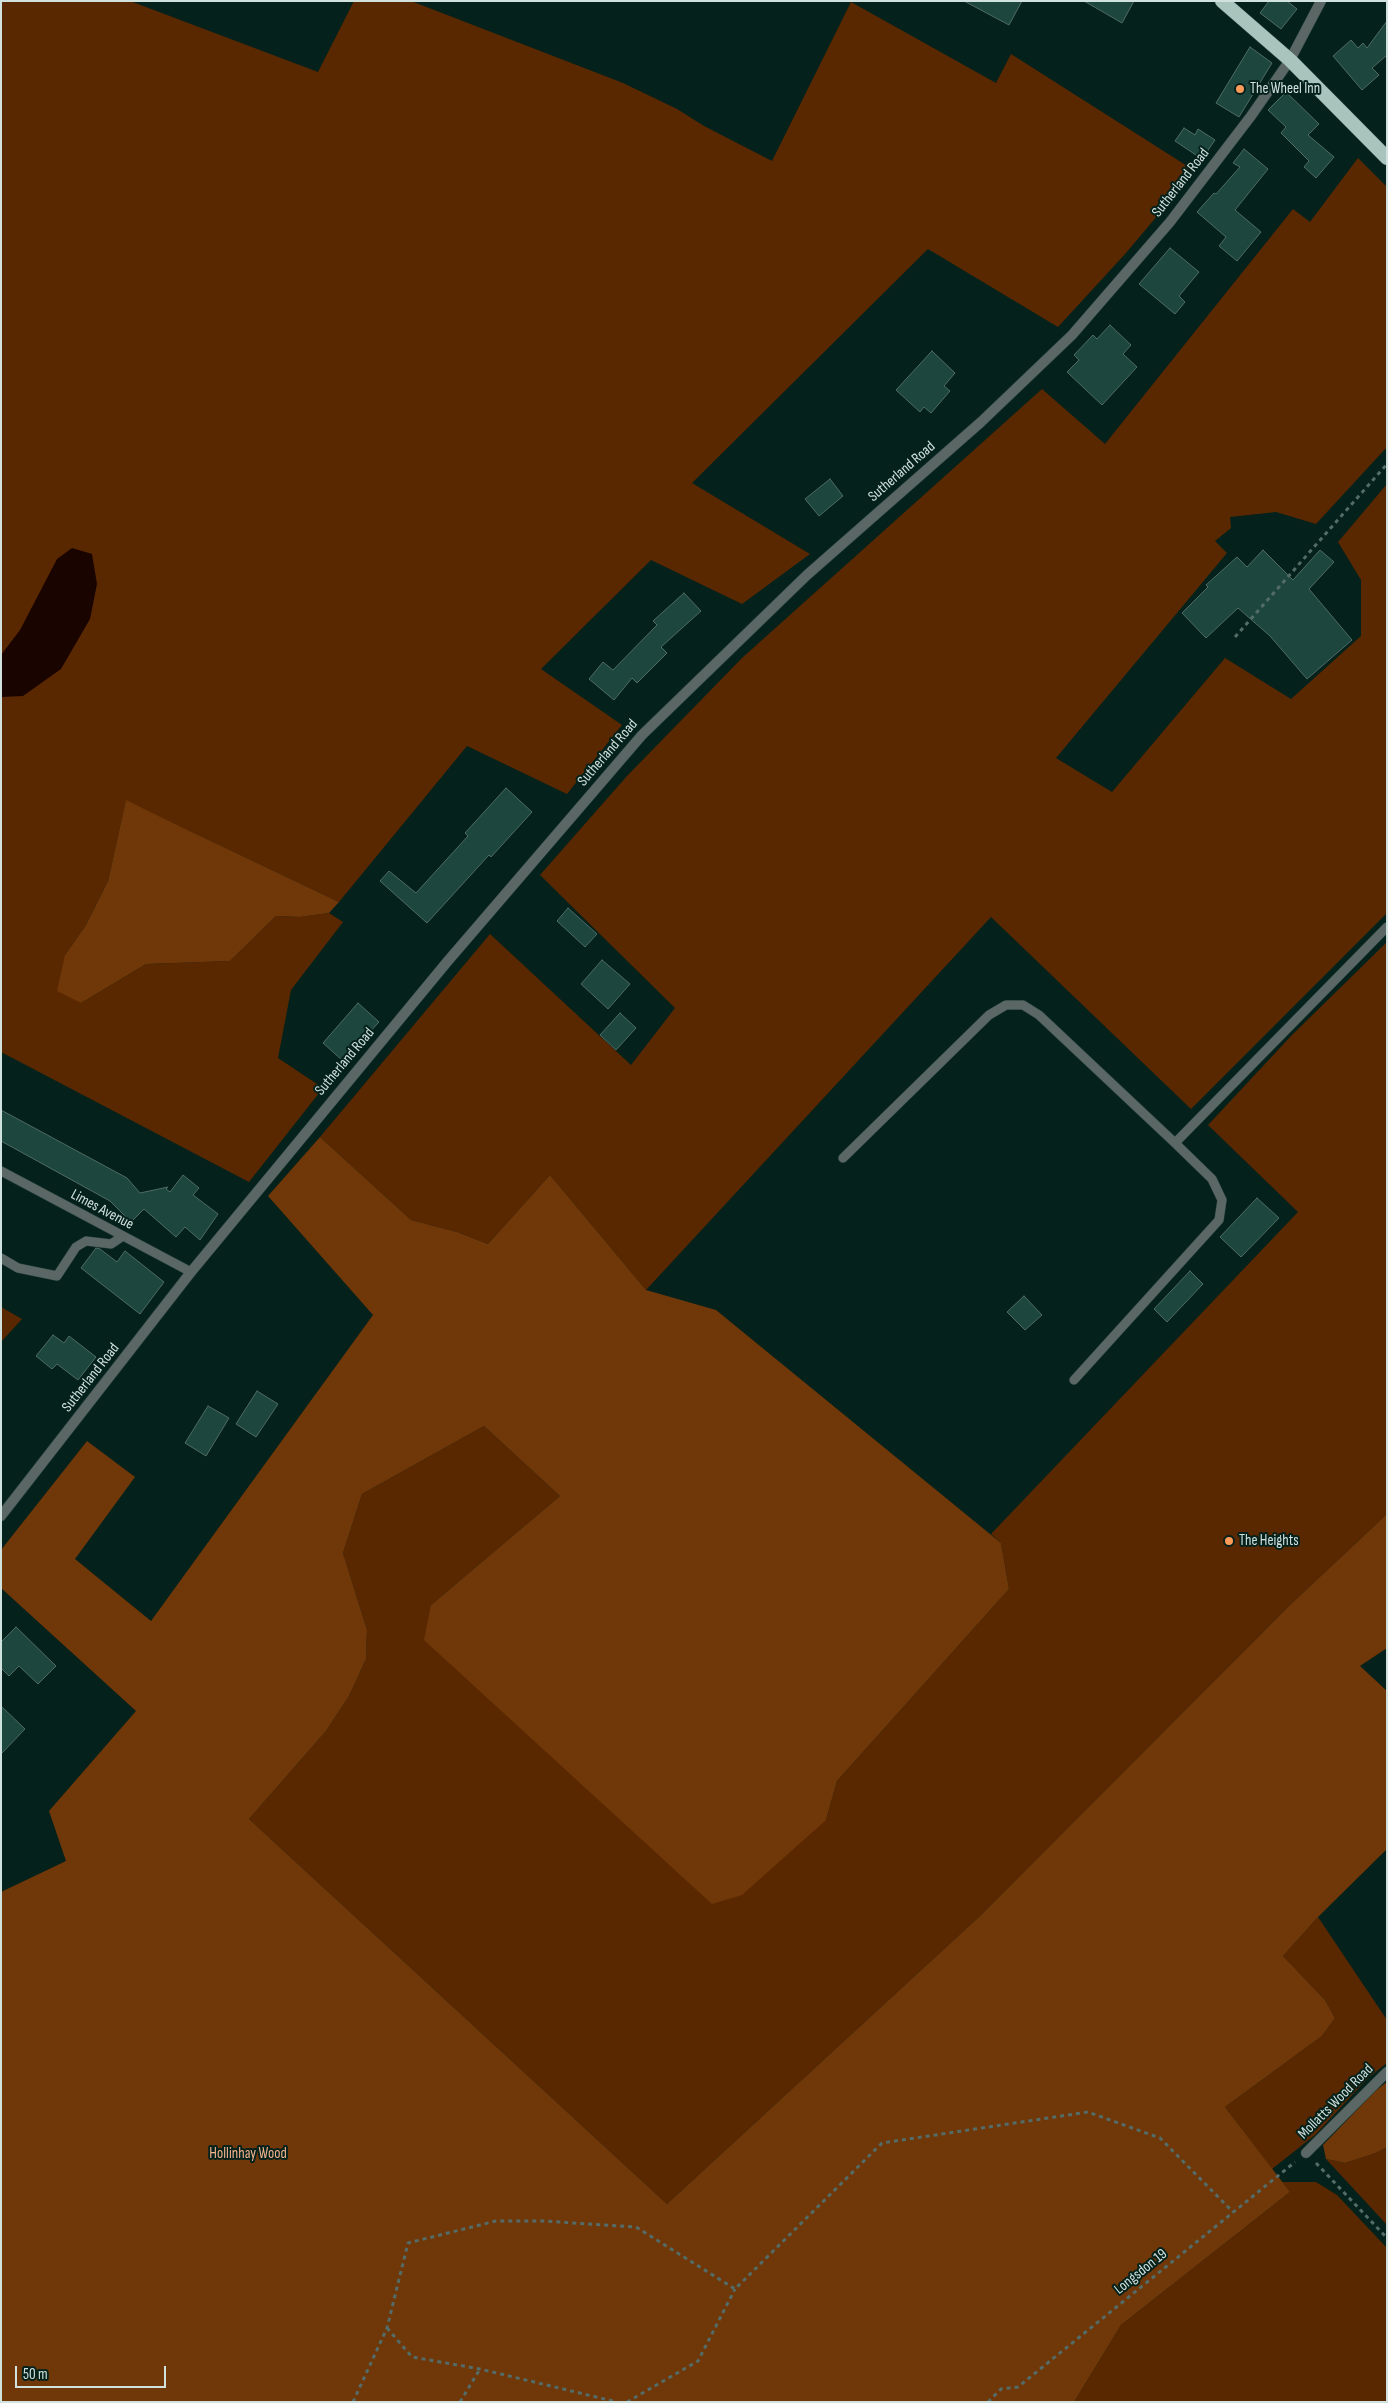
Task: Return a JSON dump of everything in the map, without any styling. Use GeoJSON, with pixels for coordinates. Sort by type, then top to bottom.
{"type":"FeatureCollection","features":[{"type":"Feature","properties":{"kind":"highway"},"geometry":{"type":"LineString","coordinates":[[1222,1],[1290,60],[1387,158]]}},
{"type":"Feature","properties":{"kind":"street","name":"Sutherland Road"},"geometry":{"type":"LineString","coordinates":[[1,1516],[191,1272],[447,962],[642,735],[806,575],[981,422],[1072,335],[1170,222],[1251,116],[1290,60],[1321,1]]}},
{"type":"Feature","properties":{"kind":"street","name":"Mollatts Wood Road"},"geometry":{"type":"LineString","coordinates":[[1306,2153],[1387,2072]]}},
{"type":"Feature","properties":{"kind":"lane"},"geometry":{"type":"LineString","coordinates":[[1175,1143],[1387,927]]}},
{"type":"Feature","properties":{"kind":"lane"},"geometry":{"type":"LineString","coordinates":[[843,1158],[989,1015],[1006,1005],[1023,1005],[1039,1015],[1175,1143],[1212,1180],[1222,1200],[1219,1220],[1074,1380]]}},
{"type":"Feature","properties":{"kind":"lane","name":"Limes Avenue"},"geometry":{"type":"LineString","coordinates":[[1,1171],[191,1272]]}},
{"type":"Feature","properties":{"kind":"lane"},"geometry":{"type":"LineString","coordinates":[[1,1258],[18,1268],[57,1276],[76,1247],[86,1241],[111,1244],[123,1236]]}},
{"type":"Feature","properties":{"kind":"path"},"geometry":{"type":"LineString","coordinates":[[1235,637],[1387,464]]}},
{"type":"Feature","properties":{"kind":"path"},"geometry":{"type":"LineString","coordinates":[[627,2402],[698,2361],[735,2289],[882,2142],[1088,2112],[1160,2138],[1233,2212]]}},
{"type":"Feature","properties":{"kind":"path"},"geometry":{"type":"LineString","coordinates":[[1306,2153],[1387,2238]]}},
{"type":"Feature","properties":{"kind":"path","name":"Longsdon 19"},"geometry":{"type":"LineString","coordinates":[[988,2402],[1001,2389],[1018,2387],[1306,2153]]}},
{"type":"Feature","properties":{"kind":"path"},"geometry":{"type":"LineString","coordinates":[[353,2402],[387,2328],[408,2243],[496,2221],[636,2227],[735,2289]]}},
{"type":"Feature","properties":{"kind":"path"},"geometry":{"type":"LineString","coordinates":[[387,2328],[412,2357],[480,2369],[617,2402]]}},
{"type":"Feature","properties":{"kind":"path"},"geometry":{"type":"LineString","coordinates":[[460,2402],[480,2369]]}},
{"type":"Feature","properties":{"kind":"shaded area"},"geometry":{"type":"Polygon","coordinates":[[[1,1],[130,1],[318,72],[354,1],[411,1],[623,83],[677,109],[704,126],[772,161],[851,2],[996,83],[1011,54],[1195,171],[1126,253],[1058,327],[928,249],[692,483],[810,554],[742,604],[651,560],[541,669],[622,725],[567,794],[467,746],[339,902],[126,801],[108,881],[86,925],[65,955],[81,1003],[146,964],[230,961],[276,916],[300,917],[329,913],[343,922],[291,990],[278,1058],[323,1088],[249,1182],[1,1052],[1,1]]]}},
{"type":"Feature","properties":{"kind":"shaded area"},"geometry":{"type":"Polygon","coordinates":[[[1358,158],[1387,187],[1387,447],[1316,524],[1276,512],[1230,517],[1231,528],[1215,541],[1227,553],[1056,758],[1112,792],[1225,658],[1291,699],[1361,636],[1361,580],[1338,542],[1387,484],[1387,913],[1191,1109],[991,917],[646,1290],[550,1175],[488,1244],[457,1232],[411,1220],[320,1137],[490,934],[631,1065],[675,1008],[540,875],[627,776],[742,658],[1042,389],[1105,444],[1293,209],[1310,222],[1358,158]]]}},
{"type":"Feature","properties":{"kind":"shaded area"},"geometry":{"type":"Polygon","coordinates":[[[72,548],[92,554],[97,584],[90,619],[61,669],[23,696],[1,697],[1,655],[20,630],[57,559],[72,548]]]}},
{"type":"Feature","properties":{"kind":"shaded area"},"geometry":{"type":"Polygon","coordinates":[[[1387,942],[1387,1514],[1291,1604],[980,1916],[667,2204],[249,1819],[326,1731],[349,1696],[366,1659],[367,1630],[343,1553],[362,1494],[484,1426],[560,1496],[431,1605],[826,1820],[837,1781],[1009,1589],[1001,1543],[991,1534],[1298,1212],[1208,1125],[1292,1035],[1387,942]]]}},
{"type":"Feature","properties":{"kind":"shaded area"},"geometry":{"type":"Polygon","coordinates":[[[1,1307],[22,1319],[1,1342],[1,1307]]]}},
{"type":"Feature","properties":{"kind":"shaded area"},"geometry":{"type":"Polygon","coordinates":[[[1318,1917],[1387,2020],[1387,2063],[1369,2077],[1315,2135],[1272,2169],[1225,2107],[1322,2036],[1335,2018],[1325,2000],[1283,1956],[1318,1917]]]}},
{"type":"Feature","properties":{"kind":"shaded area"},"geometry":{"type":"Polygon","coordinates":[[[1387,2147],[1387,2225],[1326,2159],[1345,2163],[1376,2153],[1387,2147]]]}},
{"type":"Feature","properties":{"kind":"shaded area"},"geometry":{"type":"Polygon","coordinates":[[[1282,2182],[1316,2182],[1337,2195],[1387,2248],[1387,2402],[1074,2402],[1121,2325],[1290,2192],[1282,2182]]]}},
{"type":"Feature","properties":{"kind":"green space"},"geometry":{"type":"Polygon","coordinates":[[[126,800],[339,902],[329,913],[300,917],[276,916],[230,961],[146,964],[81,1003],[57,991],[65,955],[86,925],[108,881],[126,800]]]}},
{"type":"Feature","properties":{"kind":"green space","name":"Hollinhay Wood"},"geometry":{"type":"Polygon","coordinates":[[[320,1137],[411,1220],[457,1232],[488,1244],[550,1175],[646,1290],[716,1310],[1001,1543],[1009,1589],[837,1781],[826,1820],[742,1895],[712,1904],[424,1640],[431,1605],[560,1496],[484,1426],[362,1494],[343,1553],[367,1630],[366,1659],[349,1696],[326,1731],[249,1819],[667,2204],[980,1916],[1291,1604],[1387,1514],[1387,1648],[1360,1666],[1387,1691],[1387,1849],[1318,1917],[1283,1956],[1325,2000],[1335,2018],[1322,2036],[1225,2107],[1290,2192],[1121,2325],[1074,2402],[1,2402],[1,1892],[66,1861],[49,1811],[136,1711],[1,1588],[1,1550],[87,1441],[135,1477],[75,1559],[151,1621],[373,1315],[268,1196],[320,1137]]]}},
{"type":"Feature","properties":{"kind":"green space"},"geometry":{"type":"Polygon","coordinates":[[[1387,2082],[1387,2147],[1376,2153],[1345,2163],[1326,2159],[1323,2145],[1375,2091],[1387,2082]]]}},
{"type":"Feature","properties":{"kind":"building"},"geometry":{"type":"Polygon","coordinates":[[[964,1],[1022,1],[1009,25],[964,1]]]}},
{"type":"Feature","properties":{"kind":"building"},"geometry":{"type":"Polygon","coordinates":[[[1084,1],[1134,1],[1122,23],[1084,1]]]}},
{"type":"Feature","properties":{"kind":"building"},"geometry":{"type":"Polygon","coordinates":[[[1269,1],[1287,1],[1297,9],[1281,29],[1260,13],[1269,1]]]}},
{"type":"Feature","properties":{"kind":"building"},"geometry":{"type":"Polygon","coordinates":[[[1387,21],[1387,55],[1372,68],[1379,75],[1362,90],[1333,56],[1351,40],[1358,48],[1363,43],[1367,48],[1387,21]]]}},
{"type":"Feature","properties":{"kind":"building","name":"The Wheel Inn"},"geometry":{"type":"Polygon","coordinates":[[[1250,47],[1272,63],[1239,117],[1216,103],[1250,47]]]}},
{"type":"Feature","properties":{"kind":"building"},"geometry":{"type":"Polygon","coordinates":[[[1286,92],[1319,124],[1308,135],[1334,157],[1316,178],[1304,167],[1309,161],[1281,133],[1286,127],[1268,110],[1286,92]]]}},
{"type":"Feature","properties":{"kind":"building"},"geometry":{"type":"Polygon","coordinates":[[[1184,128],[1195,135],[1198,129],[1215,140],[1202,159],[1175,141],[1184,128]]]}},
{"type":"Feature","properties":{"kind":"building"},"geometry":{"type":"Polygon","coordinates":[[[1244,149],[1268,169],[1235,210],[1261,232],[1237,261],[1219,246],[1226,237],[1197,212],[1240,167],[1233,163],[1244,149]]]}},
{"type":"Feature","properties":{"kind":"building"},"geometry":{"type":"Polygon","coordinates":[[[1170,248],[1199,272],[1179,296],[1185,302],[1175,314],[1139,284],[1170,248]]]}},
{"type":"Feature","properties":{"kind":"building"},"geometry":{"type":"Polygon","coordinates":[[[1110,325],[1131,345],[1123,354],[1137,367],[1102,405],[1067,372],[1079,360],[1074,355],[1093,335],[1097,339],[1110,325]]]}},
{"type":"Feature","properties":{"kind":"building"},"geometry":{"type":"Polygon","coordinates":[[[932,351],[955,373],[944,386],[950,391],[931,413],[924,407],[920,412],[896,390],[932,351]]]}},
{"type":"Feature","properties":{"kind":"building"},"geometry":{"type":"Polygon","coordinates":[[[830,479],[843,496],[819,516],[805,499],[830,479]]]}},
{"type":"Feature","properties":{"kind":"building"},"geometry":{"type":"Polygon","coordinates":[[[1263,550],[1293,580],[1320,550],[1334,562],[1309,589],[1352,640],[1307,679],[1270,636],[1238,608],[1206,638],[1182,613],[1208,587],[1206,585],[1237,557],[1247,567],[1263,550]]]}},
{"type":"Feature","properties":{"kind":"building"},"geometry":{"type":"Polygon","coordinates":[[[684,593],[701,611],[661,647],[667,653],[637,683],[632,678],[614,700],[589,679],[603,662],[613,670],[657,625],[653,621],[684,593]]]}},
{"type":"Feature","properties":{"kind":"building"},"geometry":{"type":"Polygon","coordinates":[[[506,788],[532,812],[491,857],[489,855],[427,923],[380,881],[389,871],[416,893],[468,836],[465,833],[506,788]]]}},
{"type":"Feature","properties":{"kind":"building"},"geometry":{"type":"Polygon","coordinates":[[[568,908],[597,934],[585,947],[557,921],[568,908]]]}},
{"type":"Feature","properties":{"kind":"building"},"geometry":{"type":"Polygon","coordinates":[[[602,960],[630,984],[608,1009],[581,984],[602,960]]]}},
{"type":"Feature","properties":{"kind":"building"},"geometry":{"type":"Polygon","coordinates":[[[358,1003],[379,1022],[343,1061],[323,1043],[358,1003]]]}},
{"type":"Feature","properties":{"kind":"building"},"geometry":{"type":"Polygon","coordinates":[[[620,1013],[636,1028],[616,1050],[600,1035],[620,1013]]]}},
{"type":"Feature","properties":{"kind":"building"},"geometry":{"type":"Polygon","coordinates":[[[1,1110],[127,1178],[140,1193],[168,1187],[166,1189],[170,1192],[183,1175],[199,1188],[193,1195],[218,1214],[200,1240],[185,1227],[176,1237],[144,1209],[131,1222],[110,1201],[1,1141],[1,1110]]]}},
{"type":"Feature","properties":{"kind":"building"},"geometry":{"type":"Polygon","coordinates":[[[1257,1198],[1279,1218],[1241,1257],[1220,1237],[1257,1198]]]}},
{"type":"Feature","properties":{"kind":"building"},"geometry":{"type":"Polygon","coordinates":[[[96,1248],[117,1262],[125,1251],[164,1282],[140,1314],[81,1268],[96,1248]]]}},
{"type":"Feature","properties":{"kind":"building"},"geometry":{"type":"Polygon","coordinates":[[[1190,1271],[1203,1284],[1167,1322],[1154,1309],[1190,1271]]]}},
{"type":"Feature","properties":{"kind":"building"},"geometry":{"type":"Polygon","coordinates":[[[1024,1296],[1042,1315],[1025,1330],[1007,1312],[1024,1296]]]}},
{"type":"Feature","properties":{"kind":"building"},"geometry":{"type":"Polygon","coordinates":[[[53,1335],[64,1343],[69,1336],[96,1357],[78,1380],[57,1364],[52,1369],[36,1356],[53,1335]]]}},
{"type":"Feature","properties":{"kind":"building"},"geometry":{"type":"Polygon","coordinates":[[[257,1391],[278,1404],[256,1437],[236,1424],[257,1391]]]}},
{"type":"Feature","properties":{"kind":"building"},"geometry":{"type":"Polygon","coordinates":[[[208,1406],[229,1418],[206,1456],[185,1443],[208,1406]]]}},
{"type":"Feature","properties":{"kind":"building"},"geometry":{"type":"Polygon","coordinates":[[[16,1627],[56,1666],[38,1684],[19,1666],[9,1676],[1,1668],[1,1642],[16,1627]]]}},
{"type":"Feature","properties":{"kind":"building"},"geometry":{"type":"Polygon","coordinates":[[[1,1706],[25,1729],[1,1754],[1,1706]]]}},
{"type":"Feature","properties":{"kind":"place","name":"The Wheel Inn"},"geometry":{"type":"Point","coordinates":[1240,89]}},
{"type":"Feature","properties":{"kind":"place","name":"The Heights"},"geometry":{"type":"Point","coordinates":[1229,1541]}}]}
